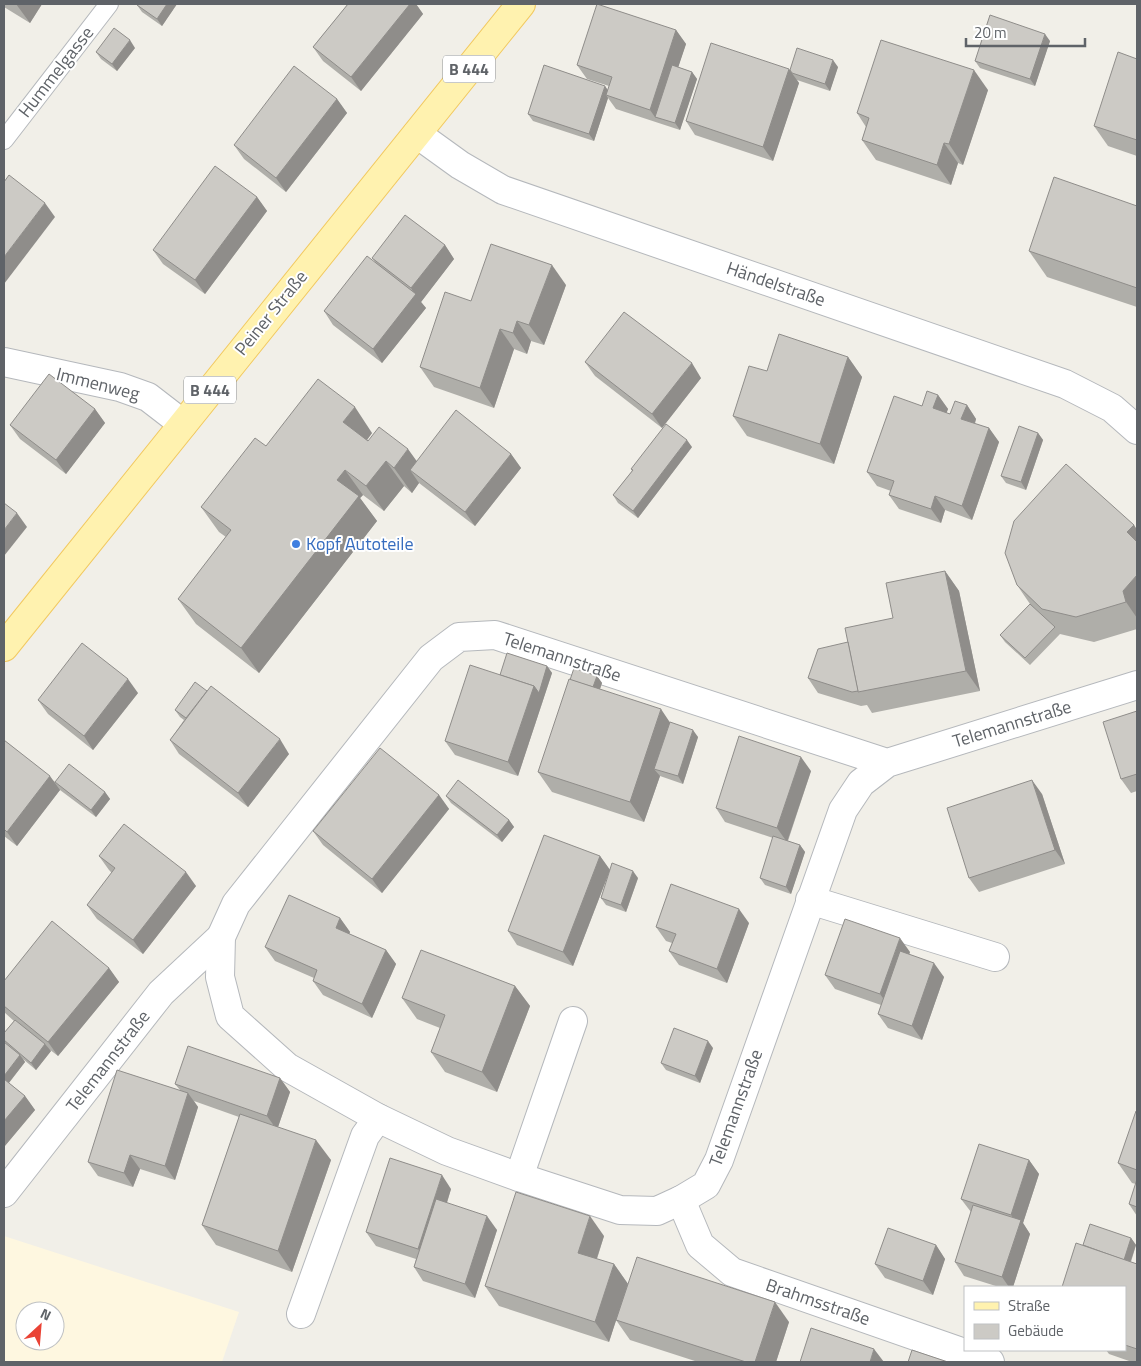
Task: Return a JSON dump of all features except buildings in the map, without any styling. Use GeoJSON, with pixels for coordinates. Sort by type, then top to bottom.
{"type":"FeatureCollection","features":[{"type":"Feature","properties":{"kind":"main road","name":"Peiner Straße"},"geometry":{"type":"LineString","coordinates":[[4,647],[521,4]]}},
{"type":"Feature","properties":{"kind":"street","name":"Händelstraße"},"geometry":{"type":"LineString","coordinates":[[417,134],[460,165],[503,190],[1065,384],[1112,408],[1137,430]]}},
{"type":"Feature","properties":{"kind":"street","name":"Immenweg"},"geometry":{"type":"LineString","coordinates":[[4,362],[129,390],[148,397],[183,424]]}},
{"type":"Feature","properties":{"kind":"street","name":"Telemannstraße"},"geometry":{"type":"LineString","coordinates":[[4,1193],[161,993],[221,937],[236,904],[431,658],[459,637],[495,635],[887,762]]}},
{"type":"Feature","properties":{"kind":"street","name":"Telemannstraße"},"geometry":{"type":"LineString","coordinates":[[221,937],[220,977],[230,1016],[287,1068],[378,1118],[447,1151],[519,1178],[620,1210],[657,1211],[682,1200],[706,1185],[719,1160],[843,810],[861,783],[887,762],[1137,685]]}},
{"type":"Feature","properties":{"kind":"street"},"geometry":{"type":"LineString","coordinates":[[810,900],[996,957]]}},
{"type":"Feature","properties":{"kind":"street"},"geometry":{"type":"LineString","coordinates":[[519,1178],[573,1021]]}},
{"type":"Feature","properties":{"kind":"street"},"geometry":{"type":"LineString","coordinates":[[301,1314],[365,1136],[378,1118]]}},
{"type":"Feature","properties":{"kind":"street","name":"Brahmsstraße"},"geometry":{"type":"LineString","coordinates":[[682,1200],[700,1245],[732,1272],[990,1362]]}},
{"type":"Feature","properties":{"kind":"lane","name":"Hummelgasse"},"geometry":{"type":"LineString","coordinates":[[4,140],[109,4]]}},
{"type":"Feature","properties":{"kind":"shaded area"},"geometry":{"type":"Polygon","coordinates":[[[4,1236],[239,1312],[222,1362],[4,1362],[4,1236]]]}},
{"type":"Feature","properties":{"kind":"place","name":"Kopf Autoteile"},"geometry":{"type":"Point","coordinates":[296,544]}}]}
